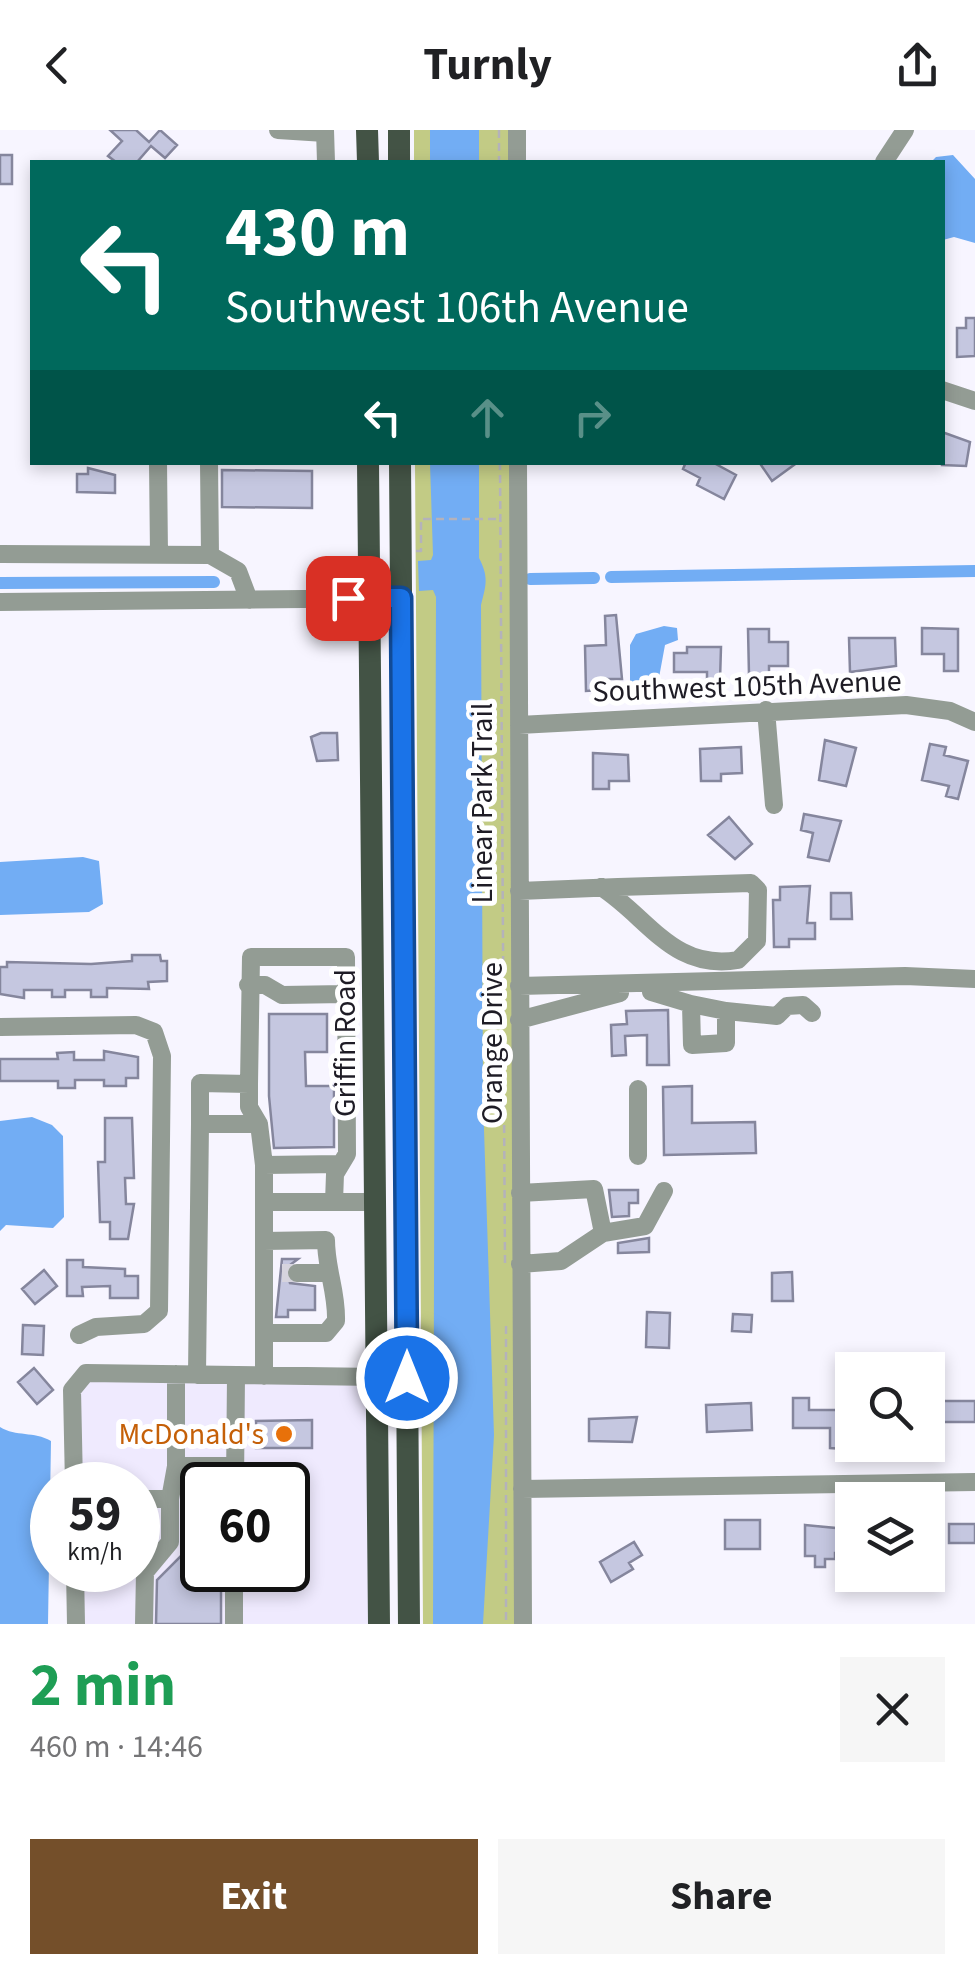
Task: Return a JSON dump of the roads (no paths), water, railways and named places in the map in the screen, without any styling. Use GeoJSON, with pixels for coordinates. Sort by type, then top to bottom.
{"type":"FeatureCollection","features":[{"type":"Feature","properties":{"kind":"main road"},"geometry":{"type":"LineString","coordinates":[[368,130],[368,160]]}},
{"type":"Feature","properties":{"kind":"main road"},"geometry":{"type":"LineString","coordinates":[[399,130],[399,160]]}},
{"type":"Feature","properties":{"kind":"main road","name":"Griffin Road"},"geometry":{"type":"LineString","coordinates":[[368,465],[378,1624]]}},
{"type":"Feature","properties":{"kind":"main road","name":"Griffin Road"},"geometry":{"type":"LineString","coordinates":[[400,465],[408,1624]]}},
{"type":"Feature","properties":{"kind":"main road"},"geometry":{"type":"LineString","coordinates":[[376,1275],[394,1307],[407,1316]]}},
{"type":"Feature","properties":{"kind":"main road"},"geometry":{"type":"LineString","coordinates":[[377,1377],[392,1388],[407,1439]]}},
{"type":"Feature","properties":{"kind":"street"},"geometry":{"type":"LineString","coordinates":[[278,130],[325,132],[326,160]]}},
{"type":"Feature","properties":{"kind":"street"},"geometry":{"type":"LineString","coordinates":[[517,130],[517,160]]}},
{"type":"Feature","properties":{"kind":"street"},"geometry":{"type":"LineString","coordinates":[[885,160],[906,130]]}},
{"type":"Feature","properties":{"kind":"street"},"geometry":{"type":"LineString","coordinates":[[945,391],[975,401]]}},
{"type":"Feature","properties":{"kind":"street"},"geometry":{"type":"LineString","coordinates":[[158,465],[159,554]]}},
{"type":"Feature","properties":{"kind":"street"},"geometry":{"type":"LineString","coordinates":[[209,465],[210,554]]}},
{"type":"Feature","properties":{"kind":"street","name":"Orange Drive"},"geometry":{"type":"LineString","coordinates":[[518,465],[520,1193],[513,1264],[523,1624]]}},
{"type":"Feature","properties":{"kind":"street"},"geometry":{"type":"LineString","coordinates":[[0,554],[210,554],[238,570],[249,600]]}},
{"type":"Feature","properties":{"kind":"street"},"geometry":{"type":"LineString","coordinates":[[0,602],[401,598]]}},
{"type":"Feature","properties":{"kind":"street","name":"Southwest 105th Avenue"},"geometry":{"type":"LineString","coordinates":[[519,724],[906,705],[950,711],[975,722]]}},
{"type":"Feature","properties":{"kind":"street"},"geometry":{"type":"LineString","coordinates":[[766,710],[774,806]]}},
{"type":"Feature","properties":{"kind":"street"},"geometry":{"type":"LineString","coordinates":[[519,891],[600,887],[755,884],[757,942],[738,960],[706,962],[686,958],[600,887]]}},
{"type":"Feature","properties":{"kind":"street"},"geometry":{"type":"LineString","coordinates":[[264,1376],[264,1333],[281,1273],[264,1240],[264,1165],[259,1124],[248,1106],[251,957],[346,957],[347,1154],[334,1181],[334,1202]]}},
{"type":"Feature","properties":{"kind":"street"},"geometry":{"type":"LineString","coordinates":[[519,986],[905,976],[975,980]]}},
{"type":"Feature","properties":{"kind":"street"},"geometry":{"type":"LineString","coordinates":[[248,985],[266,985],[282,994],[345,994]]}},
{"type":"Feature","properties":{"kind":"street"},"geometry":{"type":"LineString","coordinates":[[519,1020],[614,994],[655,992],[726,1012],[778,1016],[787,1006],[803,1006],[812,1013]]}},
{"type":"Feature","properties":{"kind":"street"},"geometry":{"type":"LineString","coordinates":[[691,1004],[692,1045],[726,1043],[726,1012]]}},
{"type":"Feature","properties":{"kind":"street"},"geometry":{"type":"LineString","coordinates":[[0,1028],[157,1028],[162,1056],[160,1305],[154,1318],[138,1326],[96,1327],[79,1335]]}},
{"type":"Feature","properties":{"kind":"street"},"geometry":{"type":"LineString","coordinates":[[197,1374],[200,1084],[248,1084]]}},
{"type":"Feature","properties":{"kind":"street"},"geometry":{"type":"LineString","coordinates":[[638,1089],[638,1156]]}},
{"type":"Feature","properties":{"kind":"street"},"geometry":{"type":"LineString","coordinates":[[200,1124],[259,1124]]}},
{"type":"Feature","properties":{"kind":"street"},"geometry":{"type":"LineString","coordinates":[[264,1165],[340,1164]]}},
{"type":"Feature","properties":{"kind":"street"},"geometry":{"type":"LineString","coordinates":[[520,1193],[594,1189],[603,1233]]}},
{"type":"Feature","properties":{"kind":"street"},"geometry":{"type":"LineString","coordinates":[[513,1264],[561,1261],[603,1233],[645,1226],[664,1191]]}},
{"type":"Feature","properties":{"kind":"street"},"geometry":{"type":"LineString","coordinates":[[264,1202],[376,1202]]}},
{"type":"Feature","properties":{"kind":"street"},"geometry":{"type":"LineString","coordinates":[[264,1240],[326,1231],[326,1272],[336,1291],[336,1321],[331,1330],[264,1333]]}},
{"type":"Feature","properties":{"kind":"street"},"geometry":{"type":"LineString","coordinates":[[281,1273],[326,1272]]}},
{"type":"Feature","properties":{"kind":"street"},"geometry":{"type":"LineString","coordinates":[[74,1462],[72,1390],[86,1373],[377,1377]]}},
{"type":"Feature","properties":{"kind":"street"},"geometry":{"type":"LineString","coordinates":[[144,1624],[145,1572],[170,1542],[170,1498],[176,1466],[176,1374]]}},
{"type":"Feature","properties":{"kind":"street"},"geometry":{"type":"LineString","coordinates":[[235,1462],[236,1375]]}},
{"type":"Feature","properties":{"kind":"street"},"geometry":{"type":"LineString","coordinates":[[176,1466],[180,1467]]}},
{"type":"Feature","properties":{"kind":"street"},"geometry":{"type":"LineString","coordinates":[[522,1489],[975,1482]]}},
{"type":"Feature","properties":{"kind":"street"},"geometry":{"type":"LineString","coordinates":[[160,1498],[170,1498]]}},
{"type":"Feature","properties":{"kind":"street"},"geometry":{"type":"LineString","coordinates":[[75,1592],[76,1624]]}},
{"type":"Feature","properties":{"kind":"street"},"geometry":{"type":"LineString","coordinates":[[234,1592],[234,1624]]}},
{"type":"Feature","properties":{"kind":"water"},"geometry":{"type":"Polygon","coordinates":[[[430,130],[479,130],[479,160],[430,160],[430,130]]]}},
{"type":"Feature","properties":{"kind":"water"},"geometry":{"type":"Polygon","coordinates":[[[953,155],[975,179],[975,243],[954,237],[945,239],[945,160],[933,160],[953,155]]]}},
{"type":"Feature","properties":{"kind":"water"},"geometry":{"type":"Polygon","coordinates":[[[430,465],[479,465],[479,558],[486,581],[481,605],[483,1099],[494,1435],[483,1624],[433,1624],[436,597],[433,590],[419,591],[418,561],[431,560],[430,465]]]}},
{"type":"Feature","properties":{"kind":"water"},"geometry":{"type":"Polygon","coordinates":[[[664,626],[677,628],[678,640],[665,645],[658,683],[640,692],[630,681],[630,645],[636,634],[664,626]]]}},
{"type":"Feature","properties":{"kind":"water"},"geometry":{"type":"Polygon","coordinates":[[[83,857],[99,861],[103,904],[89,912],[0,915],[0,862],[83,857]]]}},
{"type":"Feature","properties":{"kind":"water"},"geometry":{"type":"Polygon","coordinates":[[[32,1117],[52,1125],[63,1136],[64,1217],[53,1228],[6,1225],[0,1231],[0,1121],[32,1117]]]}},
{"type":"Feature","properties":{"kind":"water"},"geometry":{"type":"Polygon","coordinates":[[[0,1427],[51,1441],[51,1462],[30,1462],[30,1592],[49,1592],[48,1624],[0,1624],[0,1427]]]}},
{"type":"Feature","properties":{"kind":"waterway"},"geometry":{"type":"LineString","coordinates":[[611,577],[975,571]]}},
{"type":"Feature","properties":{"kind":"waterway"},"geometry":{"type":"LineString","coordinates":[[530,579],[594,578]]}},
{"type":"Feature","properties":{"kind":"waterway"},"geometry":{"type":"LineString","coordinates":[[0,583],[214,582]]}},
{"type":"Feature","properties":{"kind":"tunnel"},"geometry":{"type":"LineString","coordinates":[[282,1273],[297,1273]]}},
{"type":"Feature","properties":{"kind":"place","name":"McDonald's"},"geometry":{"type":"Point","coordinates":[284,1434]}}]}
